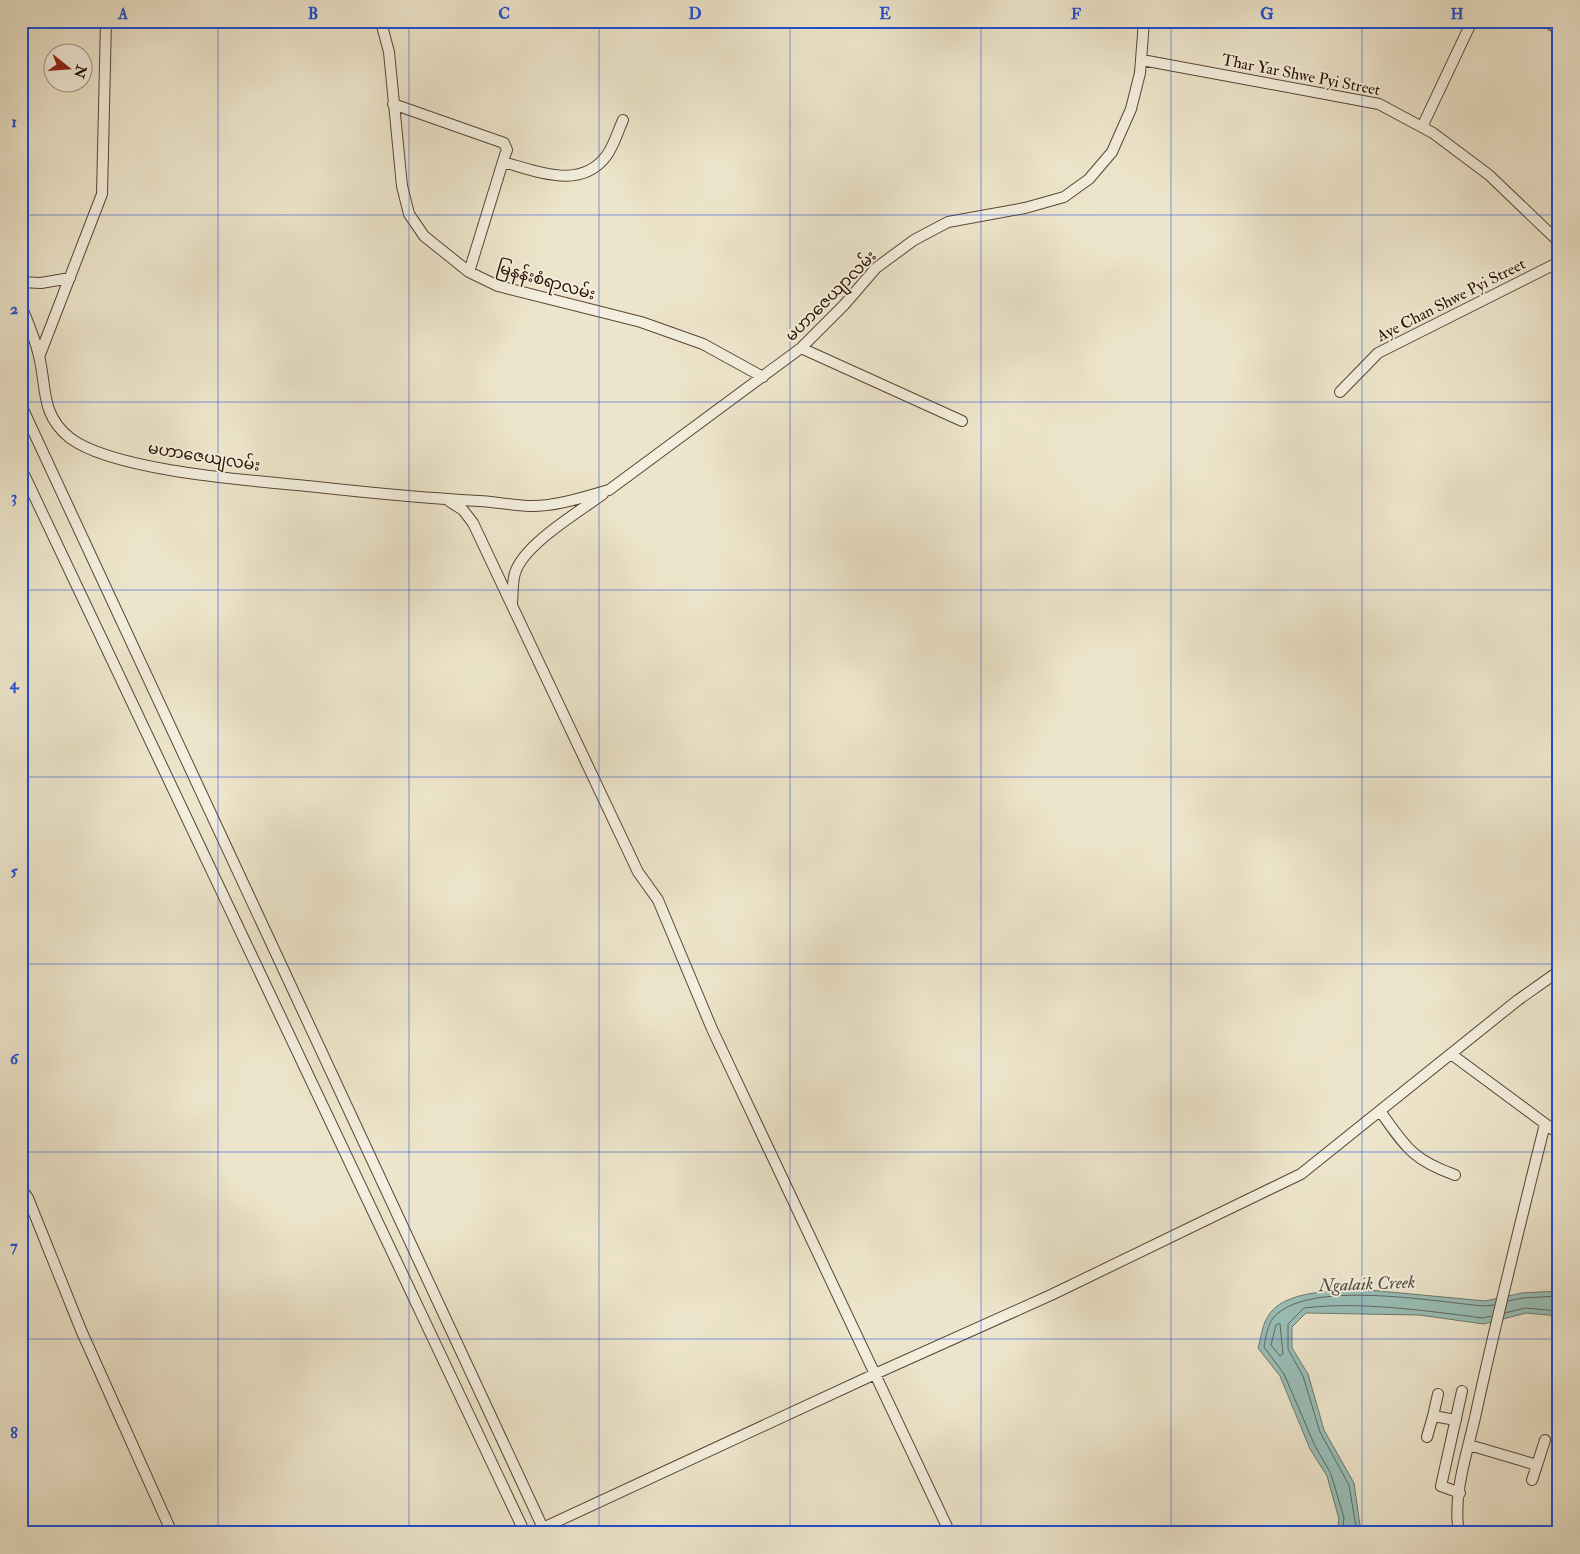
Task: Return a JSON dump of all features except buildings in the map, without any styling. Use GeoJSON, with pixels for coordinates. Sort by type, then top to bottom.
{"type":"FeatureCollection","features":[{"type":"Feature","properties":{"kind":"street"},"geometry":{"type":"LineString","coordinates":[[39,357],[102,194],[106,21]]}},
{"type":"Feature","properties":{"kind":"street","name":"မြနန်းစံရာလမ်း"},"geometry":{"type":"LineString","coordinates":[[378,21],[382,26],[389,52],[402,186],[409,214],[424,236],[469,272],[498,286],[642,322],[695,341],[763,377]]}},
{"type":"Feature","properties":{"kind":"street","name":"မဟာဇေယျာလမ်း"},"geometry":{"type":"LineString","coordinates":[[480,501],[530,506],[573,500],[609,490],[802,348],[844,305],[876,268],[914,240],[948,222],[1024,208],[1064,197],[1089,179],[1112,152],[1131,109],[1142,60],[1144,21]]}},
{"type":"Feature","properties":{"kind":"street"},"geometry":{"type":"LineString","coordinates":[[1422,127],[1472,21]]}},
{"type":"Feature","properties":{"kind":"street"},"geometry":{"type":"LineString","coordinates":[[1546,21],[1559,30]]}},
{"type":"Feature","properties":{"kind":"street","name":"Thar Yar Shwe Pyi Street"},"geometry":{"type":"LineString","coordinates":[[1142,60],[1379,104],[1433,133],[1489,175],[1559,242]]}},
{"type":"Feature","properties":{"kind":"street"},"geometry":{"type":"LineString","coordinates":[[393,104],[504,143],[507,150],[469,272]]}},
{"type":"Feature","properties":{"kind":"street"},"geometry":{"type":"LineString","coordinates":[[503,162],[560,177],[576,176],[596,166],[606,156],[623,120]]}},
{"type":"Feature","properties":{"kind":"street","name":"Aye Chan Shwe Pyi Street"},"geometry":{"type":"LineString","coordinates":[[1340,392],[1378,353],[1559,262]]}},
{"type":"Feature","properties":{"kind":"street"},"geometry":{"type":"LineString","coordinates":[[21,282],[41,283],[70,278]]}},
{"type":"Feature","properties":{"kind":"street","name":"မဟာဇေယျလမ်း"},"geometry":{"type":"LineString","coordinates":[[21,306],[39,357],[44,399],[57,424],[71,438],[110,456],[163,468],[246,480],[448,500],[480,501]]}},
{"type":"Feature","properties":{"kind":"street"},"geometry":{"type":"LineString","coordinates":[[802,348],[962,421]]}},
{"type":"Feature","properties":{"kind":"street"},"geometry":{"type":"LineString","coordinates":[[21,405],[544,1528]]}},
{"type":"Feature","properties":{"kind":"street"},"geometry":{"type":"LineString","coordinates":[[21,468],[525,1533]]}},
{"type":"Feature","properties":{"kind":"street"},"geometry":{"type":"LineString","coordinates":[[512,607],[516,571],[524,556],[534,545],[609,490]]}},
{"type":"Feature","properties":{"kind":"street"},"geometry":{"type":"LineString","coordinates":[[448,500],[462,510],[473,523],[638,872],[658,900],[712,1029],[950,1533]]}},
{"type":"Feature","properties":{"kind":"street"},"geometry":{"type":"LineString","coordinates":[[532,1533],[875,1374],[1051,1295],[1301,1174],[1559,970]]}},
{"type":"Feature","properties":{"kind":"street"},"geometry":{"type":"LineString","coordinates":[[1451,1054],[1559,1134]]}},
{"type":"Feature","properties":{"kind":"street"},"geometry":{"type":"LineString","coordinates":[[1380,1111],[1406,1147],[1428,1166],[1455,1175]]}},
{"type":"Feature","properties":{"kind":"street"},"geometry":{"type":"LineString","coordinates":[[1459,1533],[1460,1493],[1469,1445],[1545,1124]]}},
{"type":"Feature","properties":{"kind":"street"},"geometry":{"type":"LineString","coordinates":[[21,1188],[28,1198],[81,1330],[172,1533]]}},
{"type":"Feature","properties":{"kind":"street"},"geometry":{"type":"LineString","coordinates":[[1460,1493],[1441,1486],[1462,1391]]}},
{"type":"Feature","properties":{"kind":"street"},"geometry":{"type":"LineString","coordinates":[[1427,1437],[1438,1394]]}},
{"type":"Feature","properties":{"kind":"street"},"geometry":{"type":"LineString","coordinates":[[1433,1416],[1456,1420]]}},
{"type":"Feature","properties":{"kind":"street"},"geometry":{"type":"LineString","coordinates":[[1532,1480],[1545,1440]]}},
{"type":"Feature","properties":{"kind":"street"},"geometry":{"type":"LineString","coordinates":[[1469,1445],[1537,1465]]}},
{"type":"Feature","properties":{"kind":"water"},"geometry":{"type":"Polygon","coordinates":[[[1369,1290],[1485,1301],[1522,1293],[1559,1291],[1559,1316],[1526,1313],[1484,1324],[1419,1315],[1306,1313],[1292,1327],[1292,1348],[1308,1374],[1324,1430],[1354,1483],[1361,1533],[1337,1533],[1339,1519],[1327,1476],[1310,1449],[1280,1376],[1258,1348],[1267,1318],[1275,1308],[1285,1301],[1298,1296],[1328,1291],[1369,1290]]]}},
{"type":"Feature","properties":{"kind":"water label","name":"Ngalaik Creek"},"geometry":{"type":"Point","coordinates":[1367,1284]}}]}
